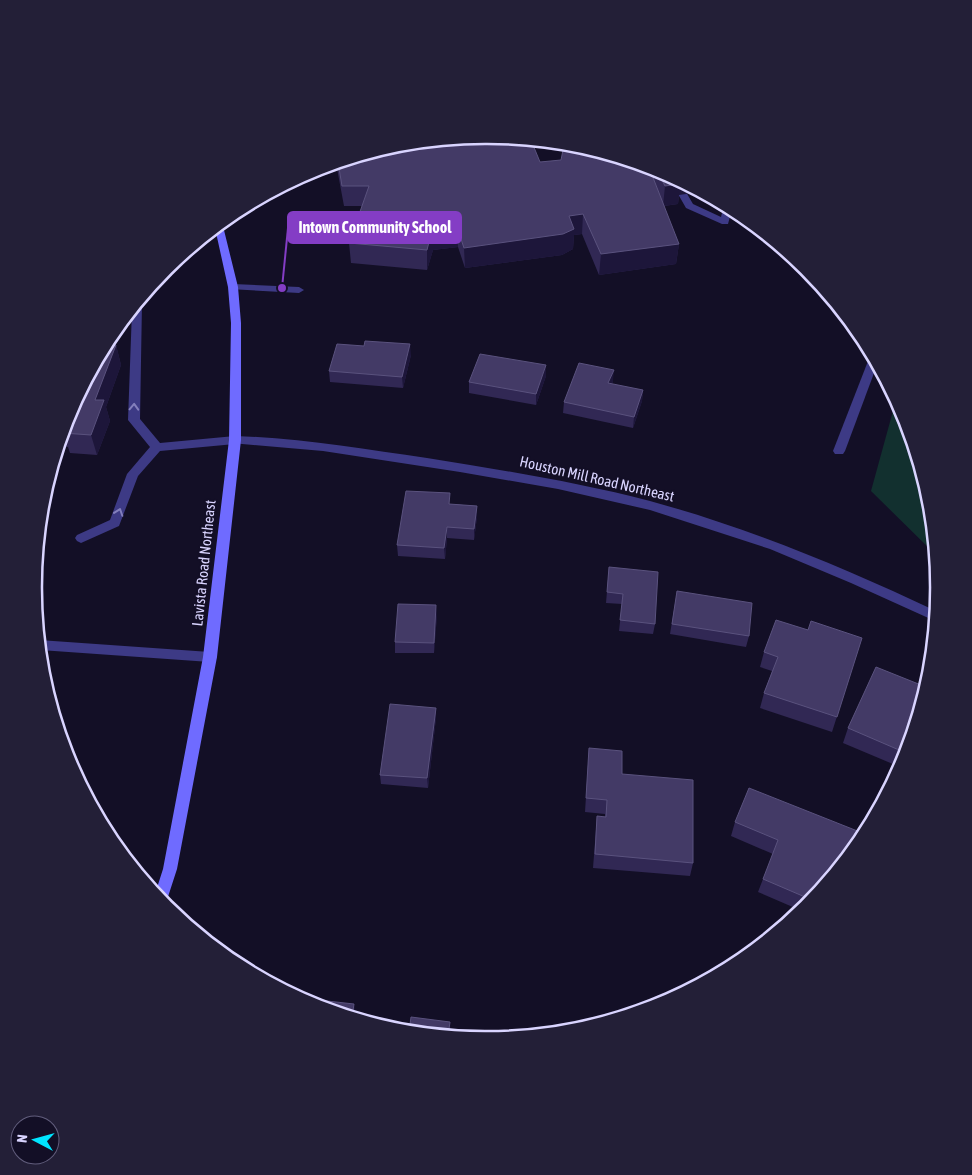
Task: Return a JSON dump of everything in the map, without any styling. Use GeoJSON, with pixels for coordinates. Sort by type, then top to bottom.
{"type":"FeatureCollection","features":[{"type":"Feature","properties":{"kind":"main road","name":"Lavista Road Northeast"},"geometry":{"type":"LineString","coordinates":[[164,892],[170,869],[210,657],[235,440],[236,323],[233,287],[221,233]]}},
{"type":"Feature","properties":{"kind":"street"},"geometry":{"type":"LineString","coordinates":[[683,194],[689,206],[725,222],[726,215]]}},
{"type":"Feature","properties":{"kind":"street"},"geometry":{"type":"LineString","coordinates":[[233,287],[299,290]]}},
{"type":"Feature","properties":{"kind":"street"},"geometry":{"type":"LineString","coordinates":[[81,538],[115,523],[132,474],[157,447],[134,420],[137,315]]}},
{"type":"Feature","properties":{"kind":"street"},"geometry":{"type":"LineString","coordinates":[[839,451],[871,367]]}},
{"type":"Feature","properties":{"kind":"street","name":"Houston Mill Road Northeast"},"geometry":{"type":"LineString","coordinates":[[157,447],[235,440],[296,443],[490,472],[608,495],[711,524],[798,554],[929,613]]}},
{"type":"Feature","properties":{"kind":"street"},"geometry":{"type":"LineString","coordinates":[[46,645],[210,657]]}},
{"type":"Feature","properties":{"kind":"green space"},"geometry":{"type":"Polygon","coordinates":[[[893,411],[914,473],[921,501],[928,547],[871,491],[893,411]]]}},
{"type":"Feature","properties":{"kind":"building"},"geometry":{"type":"Polygon","coordinates":[[[486,144],[534,147],[540,162],[561,160],[563,151],[601,159],[653,177],[679,244],[601,254],[583,214],[569,216],[574,229],[563,234],[464,248],[457,227],[432,230],[427,250],[349,243],[369,186],[342,186],[339,169],[371,159],[428,148],[486,144]]]}},
{"type":"Feature","properties":{"kind":"building"},"geometry":{"type":"Polygon","coordinates":[[[662,181],[671,185],[665,186],[662,181]]]}},
{"type":"Feature","properties":{"kind":"building"},"geometry":{"type":"Polygon","coordinates":[[[365,341],[410,344],[402,377],[329,371],[337,344],[364,346],[365,341]]]}},
{"type":"Feature","properties":{"kind":"building"},"geometry":{"type":"Polygon","coordinates":[[[116,345],[95,400],[104,400],[91,435],[70,434],[88,391],[116,345]]]}},
{"type":"Feature","properties":{"kind":"building"},"geometry":{"type":"Polygon","coordinates":[[[480,354],[546,365],[536,394],[469,382],[480,354]]]}},
{"type":"Feature","properties":{"kind":"building"},"geometry":{"type":"Polygon","coordinates":[[[579,363],[614,370],[608,383],[643,390],[634,417],[564,402],[579,363]]]}},
{"type":"Feature","properties":{"kind":"building"},"geometry":{"type":"Polygon","coordinates":[[[406,491],[450,493],[449,504],[477,506],[474,529],[447,527],[444,548],[397,545],[406,491]]]}},
{"type":"Feature","properties":{"kind":"building"},"geometry":{"type":"Polygon","coordinates":[[[609,567],[658,572],[655,624],[620,620],[623,594],[607,592],[609,567]]]}},
{"type":"Feature","properties":{"kind":"building"},"geometry":{"type":"Polygon","coordinates":[[[677,591],[752,603],[749,636],[672,624],[677,591]]]}},
{"type":"Feature","properties":{"kind":"building"},"geometry":{"type":"Polygon","coordinates":[[[398,604],[436,605],[434,643],[395,642],[398,604]]]}},
{"type":"Feature","properties":{"kind":"building"},"geometry":{"type":"Polygon","coordinates":[[[776,620],[808,630],[811,621],[862,638],[837,717],[764,693],[778,657],[764,652],[776,620]]]}},
{"type":"Feature","properties":{"kind":"building"},"geometry":{"type":"Polygon","coordinates":[[[876,667],[918,684],[899,750],[848,728],[876,667]]]}},
{"type":"Feature","properties":{"kind":"building"},"geometry":{"type":"Polygon","coordinates":[[[390,704],[436,708],[427,778],[380,775],[390,704]]]}},
{"type":"Feature","properties":{"kind":"building"},"geometry":{"type":"Polygon","coordinates":[[[589,748],[622,751],[622,774],[693,780],[693,863],[595,854],[597,816],[606,817],[607,800],[586,798],[589,748]]]}},
{"type":"Feature","properties":{"kind":"building"},"geometry":{"type":"Polygon","coordinates":[[[749,788],[857,831],[838,857],[804,897],[763,879],[778,840],[735,822],[749,788]]]}},
{"type":"Feature","properties":{"kind":"building"},"geometry":{"type":"Polygon","coordinates":[[[327,1001],[354,1004],[353,1010],[327,1001]]]}},
{"type":"Feature","properties":{"kind":"building"},"geometry":{"type":"Polygon","coordinates":[[[411,1017],[450,1022],[449,1029],[410,1024],[411,1017]]]}},
{"type":"Feature","properties":{"kind":"place","name":"Intown Community School"},"geometry":{"type":"Point","coordinates":[282,288]}}]}
